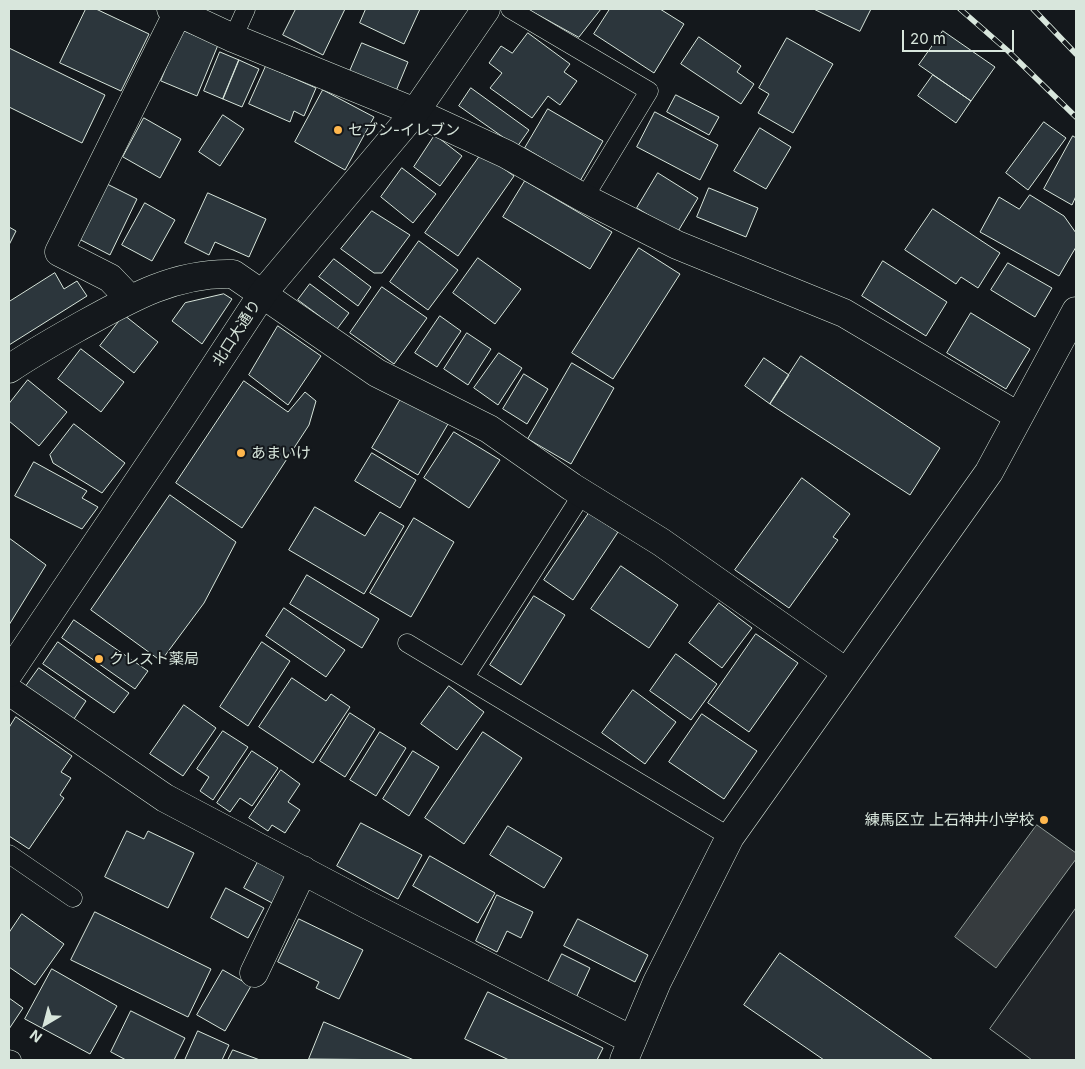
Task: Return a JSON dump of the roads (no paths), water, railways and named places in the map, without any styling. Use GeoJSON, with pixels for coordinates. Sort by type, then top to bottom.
{"type":"FeatureCollection","features":[{"type":"Feature","properties":{"kind":"street","name":"北口大通り"},"geometry":{"type":"LineString","coordinates":[[9,673],[181,418],[262,293],[415,112],[486,9]]}},
{"type":"Feature","properties":{"kind":"street"},"geometry":{"type":"LineString","coordinates":[[130,299],[110,278],[59,252],[175,10],[233,38],[415,112],[506,154],[584,198],[677,245],[844,313],[1018,416]]}},
{"type":"Feature","properties":{"kind":"street"},"geometry":{"type":"LineString","coordinates":[[9,369],[26,357],[154,287],[212,273],[233,274],[378,373],[489,429],[583,493],[661,542],[846,672]]}},
{"type":"Feature","properties":{"kind":"street"},"geometry":{"type":"LineString","coordinates":[[9,691],[165,798],[303,870],[628,1050],[657,982],[730,836],[988,472],[1076,310]]}},
{"type":"Feature","properties":{"kind":"street"},"geometry":{"type":"LineString","coordinates":[[254,973],[303,870]]}},
{"type":"Feature","properties":{"kind":"lane"},"geometry":{"type":"LineString","coordinates":[[233,38],[246,9]]}},
{"type":"Feature","properties":{"kind":"lane"},"geometry":{"type":"LineString","coordinates":[[510,9],[649,91],[584,198]]}},
{"type":"Feature","properties":{"kind":"lane"},"geometry":{"type":"LineString","coordinates":[[465,677],[583,493]]}},
{"type":"Feature","properties":{"kind":"lane"},"geometry":{"type":"LineString","coordinates":[[407,642],[730,836]]}},
{"type":"Feature","properties":{"kind":"lane"},"geometry":{"type":"LineString","coordinates":[[9,854],[73,898]]}},
{"type":"Feature","properties":{"kind":"railway"},"geometry":{"type":"LineString","coordinates":[[960,9],[1007,50],[1076,117]]}},
{"type":"Feature","properties":{"kind":"railway"},"geometry":{"type":"LineString","coordinates":[[1033,9],[1076,54]]}},
{"type":"Feature","properties":{"kind":"place","name":"セブン-イレブン"},"geometry":{"type":"Point","coordinates":[338,130]}},
{"type":"Feature","properties":{"kind":"place","name":"あまいけ"},"geometry":{"type":"Point","coordinates":[241,453]}},
{"type":"Feature","properties":{"kind":"place","name":"クレスト薬局"},"geometry":{"type":"Point","coordinates":[99,659]}},
{"type":"Feature","properties":{"kind":"place","name":"練馬区立 上石神井小学校"},"geometry":{"type":"Point","coordinates":[1044,820]}}]}
